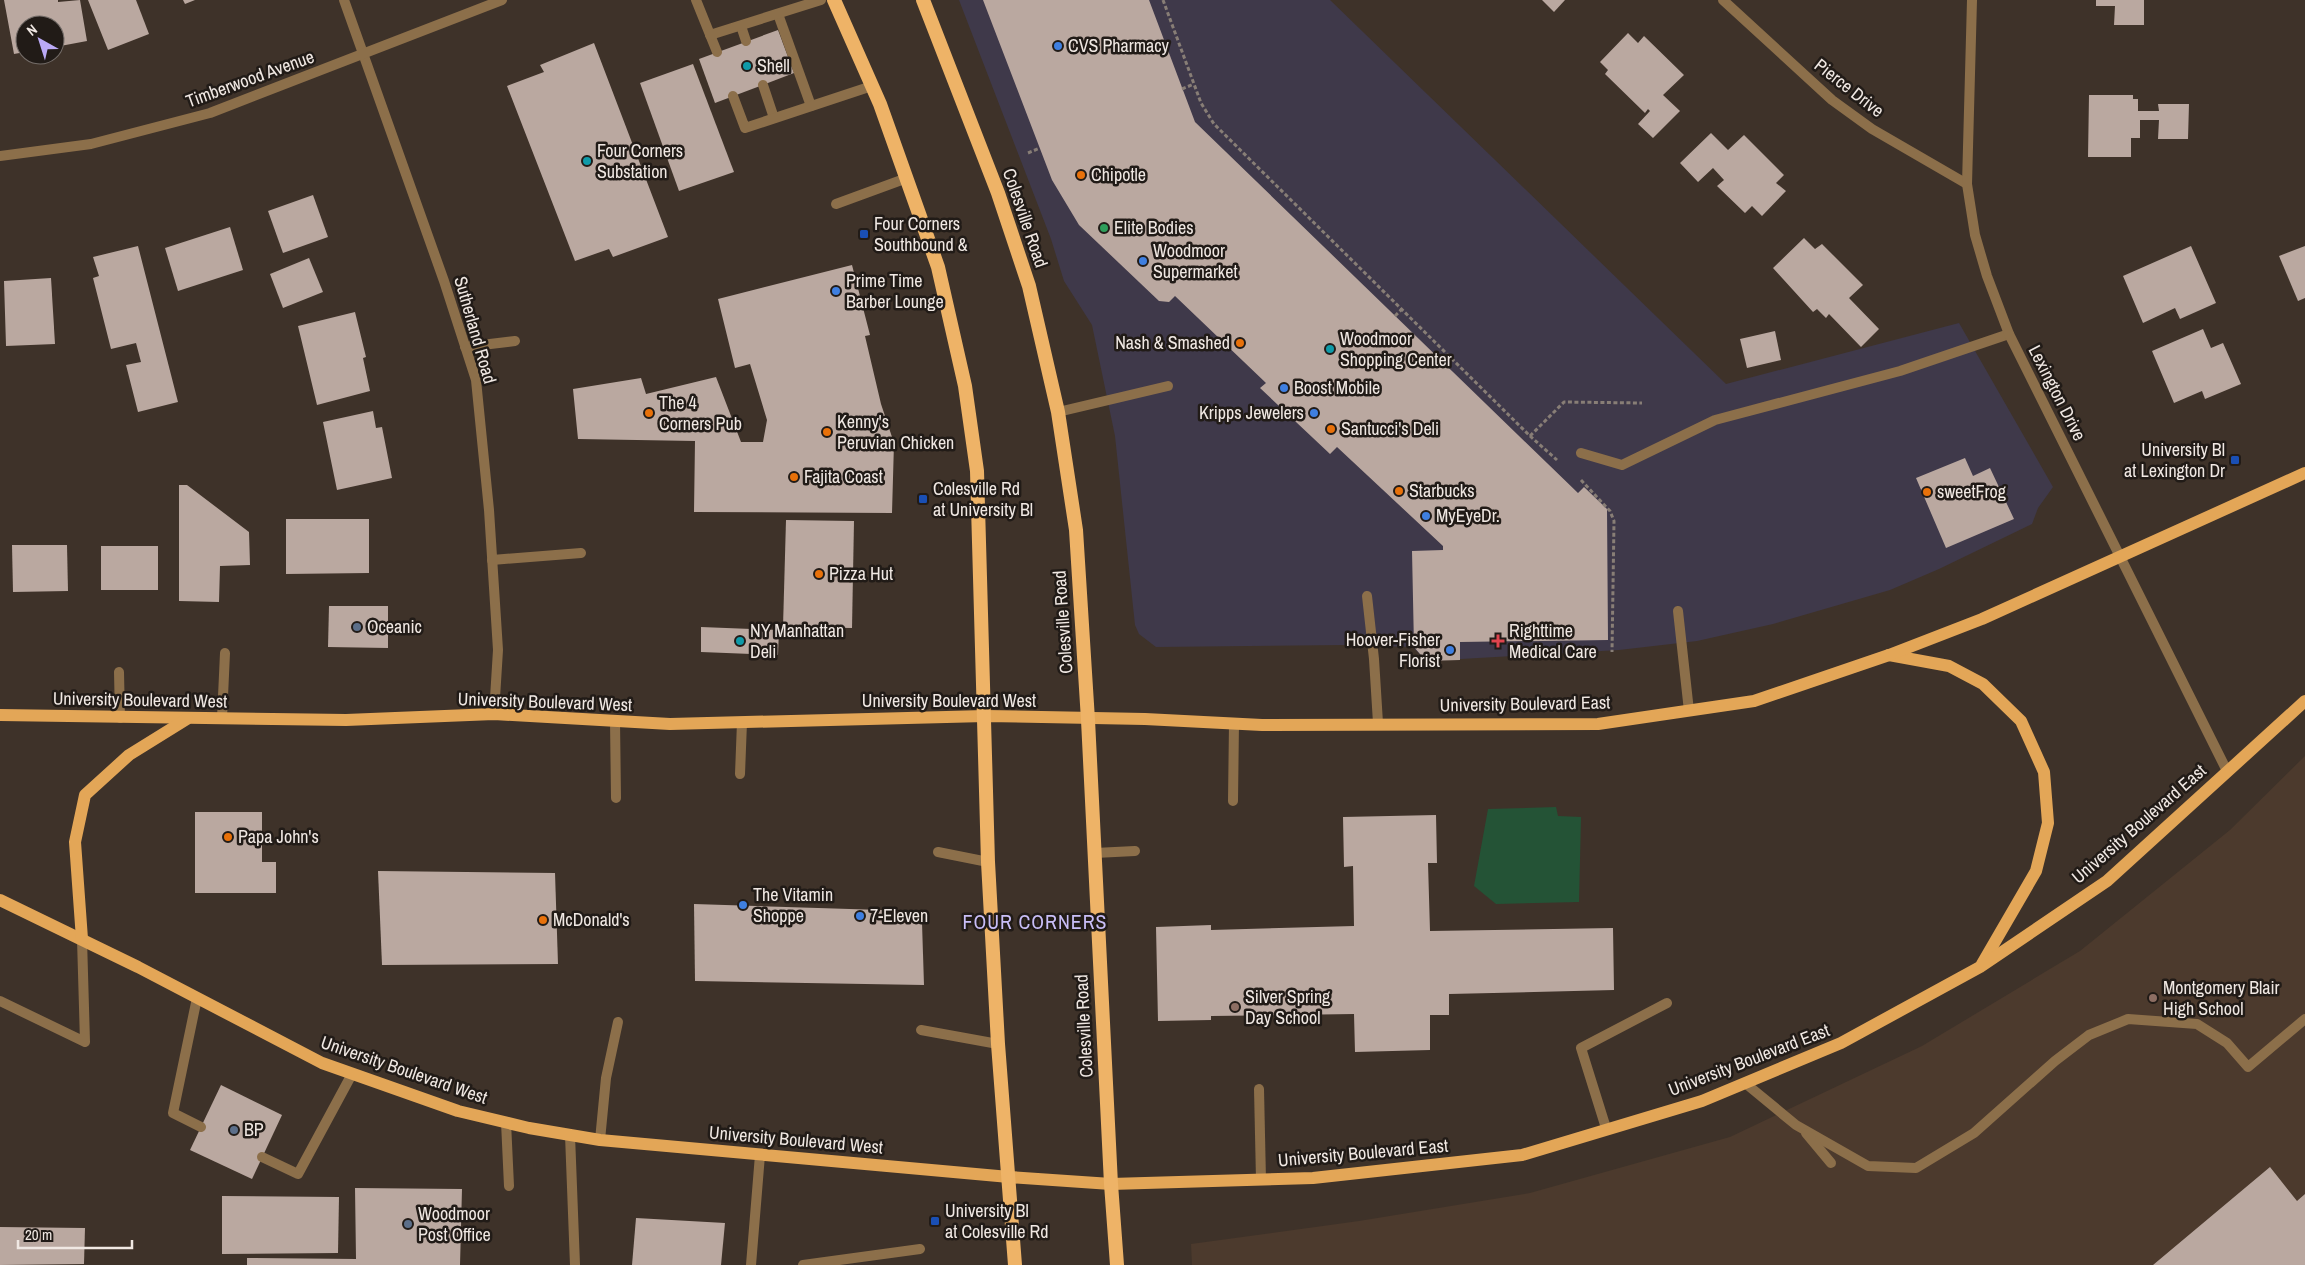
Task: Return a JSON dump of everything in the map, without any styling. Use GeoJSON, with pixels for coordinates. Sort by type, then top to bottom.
{"type":"FeatureCollection","features":[{"type":"Feature","properties":{"kind":"highway"},"geometry":{"type":"LineString","coordinates":[[834,0],[872,86],[938,267],[966,395],[977,472],[988,862],[998,1044],[1015,1265]]}},
{"type":"Feature","properties":{"kind":"highway","name":"Colesville Road"},"geometry":{"type":"LineString","coordinates":[[922,0],[998,193],[1022,267],[1058,412],[1076,530],[1117,1265]]}},
{"type":"Feature","properties":{"kind":"main road","name":"University Boulevard East"},"geometry":{"type":"LineString","coordinates":[[1088,720],[1145,719],[1262,725],[1378,723],[1598,724],[1754,701],[1888,655],[1982,620],[2305,473]]}},
{"type":"Feature","properties":{"kind":"main road"},"geometry":{"type":"LineString","coordinates":[[1888,655],[1949,666],[1983,684],[2021,721],[2044,772],[2048,823],[2036,870],[1980,967]]}},
{"type":"Feature","properties":{"kind":"main road","name":"University Boulevard East"},"geometry":{"type":"LineString","coordinates":[[1009,1177],[1111,1184],[1313,1178],[1522,1155],[1606,1128],[1702,1101],[1841,1043],[1980,967],[2106,881],[2305,700]]}},
{"type":"Feature","properties":{"kind":"main road","name":"University Boulevard West"},"geometry":{"type":"LineString","coordinates":[[0,715],[346,720],[494,714],[670,724],[985,716],[1088,720]]}},
{"type":"Feature","properties":{"kind":"main road"},"geometry":{"type":"LineString","coordinates":[[82,939],[75,842],[85,796],[129,755],[187,719]]}},
{"type":"Feature","properties":{"kind":"main road","name":"University Boulevard West"},"geometry":{"type":"LineString","coordinates":[[0,900],[82,939],[322,1063],[458,1111],[600,1140],[1009,1177]]}},
{"type":"Feature","properties":{"kind":"street","name":"Sutherland Road"},"geometry":{"type":"LineString","coordinates":[[344,0],[476,380],[498,650],[494,714]]}},
{"type":"Feature","properties":{"kind":"street","name":"Timberwood Avenue"},"geometry":{"type":"LineString","coordinates":[[0,156],[91,144],[210,113],[502,0]]}},
{"type":"Feature","properties":{"kind":"street"},"geometry":{"type":"LineString","coordinates":[[696,0],[717,52]]}},
{"type":"Feature","properties":{"kind":"street"},"geometry":{"type":"LineString","coordinates":[[710,35],[821,0]]}},
{"type":"Feature","properties":{"kind":"street","name":"Pierce Drive"},"geometry":{"type":"LineString","coordinates":[[1723,0],[1832,100],[1872,129],[1967,184]]}},
{"type":"Feature","properties":{"kind":"street","name":"Lexington Drive"},"geometry":{"type":"LineString","coordinates":[[1972,0],[1967,184],[1975,235],[1987,276],[2009,334],[2227,771]]}},
{"type":"Feature","properties":{"kind":"street"},"geometry":{"type":"LineString","coordinates":[[778,14],[811,106]]}},
{"type":"Feature","properties":{"kind":"street"},"geometry":{"type":"LineString","coordinates":[[741,26],[746,41]]}},
{"type":"Feature","properties":{"kind":"street"},"geometry":{"type":"LineString","coordinates":[[763,85],[774,118]]}},
{"type":"Feature","properties":{"kind":"street"},"geometry":{"type":"LineString","coordinates":[[733,96],[745,128],[872,86]]}},
{"type":"Feature","properties":{"kind":"street"},"geometry":{"type":"LineString","coordinates":[[836,204],[907,178]]}},
{"type":"Feature","properties":{"kind":"street"},"geometry":{"type":"LineString","coordinates":[[1581,452],[1622,464],[1715,420],[1900,371],[2009,334]]}},
{"type":"Feature","properties":{"kind":"street"},"geometry":{"type":"LineString","coordinates":[[465,346],[515,341]]}},
{"type":"Feature","properties":{"kind":"street"},"geometry":{"type":"LineString","coordinates":[[1058,412],[1168,386]]}},
{"type":"Feature","properties":{"kind":"street"},"geometry":{"type":"LineString","coordinates":[[492,560],[581,553]]}},
{"type":"Feature","properties":{"kind":"street"},"geometry":{"type":"LineString","coordinates":[[1367,596],[1374,659],[1378,723]]}},
{"type":"Feature","properties":{"kind":"street"},"geometry":{"type":"LineString","coordinates":[[1678,611],[1689,711]]}},
{"type":"Feature","properties":{"kind":"street"},"geometry":{"type":"LineString","coordinates":[[222,718],[225,653]]}},
{"type":"Feature","properties":{"kind":"street"},"geometry":{"type":"LineString","coordinates":[[119,672],[120,718]]}},
{"type":"Feature","properties":{"kind":"street"},"geometry":{"type":"LineString","coordinates":[[615,721],[616,798]]}},
{"type":"Feature","properties":{"kind":"street"},"geometry":{"type":"LineString","coordinates":[[740,774],[742,722]]}},
{"type":"Feature","properties":{"kind":"street"},"geometry":{"type":"LineString","coordinates":[[1233,801],[1234,723]]}},
{"type":"Feature","properties":{"kind":"street"},"geometry":{"type":"LineString","coordinates":[[1095,853],[1134,851]]}},
{"type":"Feature","properties":{"kind":"street"},"geometry":{"type":"LineString","coordinates":[[938,852],[988,862]]}},
{"type":"Feature","properties":{"kind":"street"},"geometry":{"type":"LineString","coordinates":[[0,1001],[85,1042],[82,939]]}},
{"type":"Feature","properties":{"kind":"street"},"geometry":{"type":"LineString","coordinates":[[197,998],[173,1114],[201,1127]]}},
{"type":"Feature","properties":{"kind":"street"},"geometry":{"type":"LineString","coordinates":[[1606,1128],[1581,1048],[1667,1003]]}},
{"type":"Feature","properties":{"kind":"street"},"geometry":{"type":"LineString","coordinates":[[1745,1083],[1803,1129],[1868,1166],[1916,1168],[1974,1133],[2048,1067],[2089,1035],[2128,1019],[2197,1024],[2227,1043],[2248,1067],[2305,1019]]}},
{"type":"Feature","properties":{"kind":"street"},"geometry":{"type":"LineString","coordinates":[[600,1140],[606,1078],[618,1022]]}},
{"type":"Feature","properties":{"kind":"street"},"geometry":{"type":"LineString","coordinates":[[921,1030],[998,1044]]}},
{"type":"Feature","properties":{"kind":"street"},"geometry":{"type":"LineString","coordinates":[[262,1157],[298,1174],[352,1074]]}},
{"type":"Feature","properties":{"kind":"street"},"geometry":{"type":"LineString","coordinates":[[1259,1089],[1261,1180]]}},
{"type":"Feature","properties":{"kind":"street"},"geometry":{"type":"LineString","coordinates":[[506,1122],[509,1186]]}},
{"type":"Feature","properties":{"kind":"street"},"geometry":{"type":"LineString","coordinates":[[1803,1129],[1831,1163]]}},
{"type":"Feature","properties":{"kind":"street"},"geometry":{"type":"LineString","coordinates":[[570,1135],[574,1265]]}},
{"type":"Feature","properties":{"kind":"street"},"geometry":{"type":"LineString","coordinates":[[751,1265],[760,1154]]}},
{"type":"Feature","properties":{"kind":"street"},"geometry":{"type":"LineString","coordinates":[[803,1265],[920,1250]]}},
{"type":"Feature","properties":{"kind":"path"},"geometry":{"type":"LineString","coordinates":[[1162,0],[1201,103],[1214,124],[1530,436],[1558,460]]}},
{"type":"Feature","properties":{"kind":"path"},"geometry":{"type":"LineString","coordinates":[[1182,89],[1194,84]]}},
{"type":"Feature","properties":{"kind":"path"},"geometry":{"type":"LineString","coordinates":[[1028,153],[1040,148]]}},
{"type":"Feature","properties":{"kind":"path"},"geometry":{"type":"LineString","coordinates":[[1395,316],[1402,309]]}},
{"type":"Feature","properties":{"kind":"path"},"geometry":{"type":"LineString","coordinates":[[1530,436],[1564,402],[1642,403]]}},
{"type":"Feature","properties":{"kind":"path"},"geometry":{"type":"LineString","coordinates":[[1578,478],[1592,490],[1610,511],[1614,521],[1612,652]]}},
{"type":"Feature","properties":{"kind":"shaded area","name":"Woodmoor Shopping Center"},"geometry":{"type":"Polygon","coordinates":[[[959,0],[1330,0],[1726,384],[1959,323],[2053,487],[2038,508],[2032,524],[1939,569],[1890,590],[1773,624],[1697,641],[1619,650],[1426,661],[1413,647],[1345,645],[1156,647],[1139,634],[1135,625],[1115,436],[1092,325],[1064,281],[1051,239],[959,0]]]}},
{"type":"Feature","properties":{"kind":"shaded area","name":"Montgomery Blair High School"},"geometry":{"type":"Polygon","coordinates":[[[2305,756],[2305,1265],[1192,1265],[1191,1244],[1359,1221],[1530,1193],[1730,1137],[1922,1046],[2080,951],[2230,830],[2305,756]]]}},
{"type":"Feature","properties":{"kind":"green space"},"geometry":{"type":"Polygon","coordinates":[[[1556,807],[1558,816],[1581,817],[1579,902],[1496,904],[1474,886],[1488,809],[1556,807]]]}},
{"type":"Feature","properties":{"kind":"building"},"geometry":{"type":"Polygon","coordinates":[[[4,0],[58,0],[58,2],[80,0],[87,41],[65,45],[65,15],[15,15],[14,54],[4,0]]]}},
{"type":"Feature","properties":{"kind":"building"},"geometry":{"type":"Polygon","coordinates":[[[88,0],[136,0],[149,34],[108,50],[88,0]]]}},
{"type":"Feature","properties":{"kind":"building"},"geometry":{"type":"Polygon","coordinates":[[[183,0],[195,0],[185,4],[183,0]]]}},
{"type":"Feature","properties":{"kind":"building","name":"Woodmoor Shopping Center"},"geometry":{"type":"Polygon","coordinates":[[[983,0],[1149,0],[1195,122],[1578,493],[1584,487],[1607,509],[1608,640],[1460,642],[1460,660],[1426,661],[1414,647],[1412,551],[1443,550],[1443,546],[1337,447],[1330,454],[1260,388],[1266,383],[1175,296],[1169,302],[1159,301],[1079,225],[1052,180],[983,0]]]}},
{"type":"Feature","properties":{"kind":"building"},"geometry":{"type":"Polygon","coordinates":[[[1542,0],[1565,0],[1554,12],[1542,0]]]}},
{"type":"Feature","properties":{"kind":"building"},"geometry":{"type":"Polygon","coordinates":[[[2096,0],[2144,0],[2144,25],[2114,25],[2115,6],[2096,6],[2096,0]]]}},
{"type":"Feature","properties":{"kind":"building","name":"Shell"},"geometry":{"type":"Polygon","coordinates":[[[778,30],[794,73],[715,103],[699,59],[778,30]]]}},
{"type":"Feature","properties":{"kind":"building"},"geometry":{"type":"Polygon","coordinates":[[[1628,33],[1638,43],[1644,36],[1684,75],[1663,95],[1680,111],[1653,138],[1638,124],[1650,111],[1648,109],[1645,113],[1605,74],[1608,70],[1600,62],[1628,33]]]}},
{"type":"Feature","properties":{"kind":"building","name":"Four Corners Substation"},"geometry":{"type":"Polygon","coordinates":[[[594,43],[668,237],[613,257],[609,249],[575,261],[507,86],[544,72],[540,65],[594,43]]]}},
{"type":"Feature","properties":{"kind":"building"},"geometry":{"type":"Polygon","coordinates":[[[693,64],[734,172],[679,191],[640,83],[693,64]]]}},
{"type":"Feature","properties":{"kind":"building"},"geometry":{"type":"Polygon","coordinates":[[[2089,95],[2133,95],[2133,99],[2138,99],[2138,111],[2159,111],[2158,104],[2189,104],[2188,139],[2158,139],[2159,120],[2140,120],[2140,138],[2131,138],[2131,157],[2088,157],[2089,95]]]}},
{"type":"Feature","properties":{"kind":"building"},"geometry":{"type":"Polygon","coordinates":[[[1711,133],[1728,150],[1744,135],[1784,175],[1776,183],[1786,191],[1762,216],[1752,206],[1745,213],[1717,186],[1724,180],[1713,168],[1698,182],[1680,163],[1711,133]]]}},
{"type":"Feature","properties":{"kind":"building"},"geometry":{"type":"Polygon","coordinates":[[[313,195],[328,237],[283,253],[268,211],[313,195]]]}},
{"type":"Feature","properties":{"kind":"building"},"geometry":{"type":"Polygon","coordinates":[[[230,227],[243,270],[178,291],[165,248],[230,227]]]}},
{"type":"Feature","properties":{"kind":"building"},"geometry":{"type":"Polygon","coordinates":[[[1804,238],[1815,249],[1822,244],[1863,285],[1849,298],[1879,329],[1861,347],[1829,314],[1826,318],[1817,309],[1813,312],[1773,268],[1804,238]]]}},
{"type":"Feature","properties":{"kind":"building"},"geometry":{"type":"Polygon","coordinates":[[[138,246],[178,402],[138,412],[126,365],[141,362],[136,343],[111,349],[93,278],[99,276],[93,257],[138,246]]]}},
{"type":"Feature","properties":{"kind":"building"},"geometry":{"type":"Polygon","coordinates":[[[2191,246],[2216,303],[2180,319],[2175,308],[2143,323],[2123,276],[2191,246]]]}},
{"type":"Feature","properties":{"kind":"building"},"geometry":{"type":"Polygon","coordinates":[[[2305,246],[2305,298],[2298,301],[2279,256],[2305,246]]]}},
{"type":"Feature","properties":{"kind":"building"},"geometry":{"type":"Polygon","coordinates":[[[309,258],[323,292],[283,308],[270,274],[309,258]]]}},
{"type":"Feature","properties":{"kind":"building"},"geometry":{"type":"Polygon","coordinates":[[[852,265],[870,335],[865,336],[881,404],[894,443],[892,513],[694,512],[695,441],[578,439],[573,389],[641,378],[646,394],[716,377],[741,442],[763,442],[767,420],[750,364],[735,368],[718,299],[852,265]]]}},
{"type":"Feature","properties":{"kind":"building"},"geometry":{"type":"Polygon","coordinates":[[[51,278],[55,344],[6,346],[4,281],[51,278]]]}},
{"type":"Feature","properties":{"kind":"building"},"geometry":{"type":"Polygon","coordinates":[[[355,312],[366,357],[363,358],[370,391],[317,405],[298,326],[355,312]]]}},
{"type":"Feature","properties":{"kind":"building"},"geometry":{"type":"Polygon","coordinates":[[[2203,329],[2211,348],[2223,343],[2241,384],[2205,399],[2202,391],[2174,403],[2152,351],[2203,329]]]}},
{"type":"Feature","properties":{"kind":"building"},"geometry":{"type":"Polygon","coordinates":[[[1775,331],[1781,360],[1747,368],[1740,339],[1775,331]]]}},
{"type":"Feature","properties":{"kind":"building"},"geometry":{"type":"Polygon","coordinates":[[[373,411],[376,428],[382,427],[392,478],[337,490],[323,422],[373,411]]]}},
{"type":"Feature","properties":{"kind":"building"},"geometry":{"type":"Polygon","coordinates":[[[1965,458],[1973,476],[1990,468],[2014,519],[1946,548],[1916,478],[1965,458]]]}},
{"type":"Feature","properties":{"kind":"building"},"geometry":{"type":"Polygon","coordinates":[[[179,485],[187,485],[249,532],[250,565],[220,566],[219,602],[179,601],[179,485]]]}},
{"type":"Feature","properties":{"kind":"building"},"geometry":{"type":"Polygon","coordinates":[[[286,519],[369,519],[369,573],[286,574],[286,519]]]}},
{"type":"Feature","properties":{"kind":"building","name":"Pizza Hut"},"geometry":{"type":"Polygon","coordinates":[[[786,520],[854,521],[852,628],[783,627],[786,520]]]}},
{"type":"Feature","properties":{"kind":"building"},"geometry":{"type":"Polygon","coordinates":[[[12,545],[67,545],[68,591],[13,592],[12,545]]]}},
{"type":"Feature","properties":{"kind":"building"},"geometry":{"type":"Polygon","coordinates":[[[101,546],[158,546],[158,590],[101,590],[101,546]]]}},
{"type":"Feature","properties":{"kind":"building"},"geometry":{"type":"Polygon","coordinates":[[[329,606],[388,606],[388,648],[328,647],[329,606]]]}},
{"type":"Feature","properties":{"kind":"building","name":"NY Manhattan Deli"},"geometry":{"type":"Polygon","coordinates":[[[701,627],[779,630],[778,655],[701,652],[701,627]]]}},
{"type":"Feature","properties":{"kind":"building","name":"Papa John's"},"geometry":{"type":"Polygon","coordinates":[[[195,812],[262,812],[262,862],[276,862],[276,893],[195,893],[195,812]]]}},
{"type":"Feature","properties":{"kind":"building","name":"Silver Spring Day School"},"geometry":{"type":"Polygon","coordinates":[[[1436,815],[1437,863],[1428,863],[1430,931],[1613,928],[1614,990],[1449,994],[1449,1015],[1430,1015],[1430,1050],[1355,1052],[1354,1014],[1211,1016],[1211,1020],[1158,1021],[1156,927],[1211,925],[1211,930],[1354,926],[1353,866],[1344,867],[1343,817],[1436,815]]]}},
{"type":"Feature","properties":{"kind":"building"},"geometry":{"type":"Polygon","coordinates":[[[378,871],[555,873],[558,964],[382,965],[378,871]]]}},
{"type":"Feature","properties":{"kind":"building"},"geometry":{"type":"Polygon","coordinates":[[[694,904],[914,911],[922,923],[924,985],[695,981],[694,904]]]}},
{"type":"Feature","properties":{"kind":"building"},"geometry":{"type":"Polygon","coordinates":[[[221,1085],[282,1115],[252,1179],[190,1150],[221,1085]]]}},
{"type":"Feature","properties":{"kind":"building"},"geometry":{"type":"Polygon","coordinates":[[[2270,1167],[2297,1201],[2305,1194],[2305,1265],[2153,1265],[2270,1167]]]}},
{"type":"Feature","properties":{"kind":"building","name":"Woodmoor Post Office"},"geometry":{"type":"Polygon","coordinates":[[[355,1188],[462,1189],[460,1265],[247,1265],[247,1258],[356,1259],[355,1188]]]}},
{"type":"Feature","properties":{"kind":"building"},"geometry":{"type":"Polygon","coordinates":[[[222,1196],[339,1197],[338,1253],[222,1254],[222,1196]]]}},
{"type":"Feature","properties":{"kind":"building"},"geometry":{"type":"Polygon","coordinates":[[[636,1218],[725,1223],[721,1265],[632,1265],[636,1218]]]}},
{"type":"Feature","properties":{"kind":"building"},"geometry":{"type":"Polygon","coordinates":[[[0,1227],[85,1228],[84,1264],[0,1265],[0,1227]]]}},
{"type":"Feature","properties":{"kind":"place","name":"CVS Pharmacy"},"geometry":{"type":"Point","coordinates":[1058,46]}},
{"type":"Feature","properties":{"kind":"place","name":"Shell"},"geometry":{"type":"Point","coordinates":[747,66]}},
{"type":"Feature","properties":{"kind":"place","name":"Four Corners Substation"},"geometry":{"type":"Point","coordinates":[587,161]}},
{"type":"Feature","properties":{"kind":"place","name":"Chipotle"},"geometry":{"type":"Point","coordinates":[1081,175]}},
{"type":"Feature","properties":{"kind":"place","name":"Elite Bodies"},"geometry":{"type":"Point","coordinates":[1104,228]}},
{"type":"Feature","properties":{"kind":"place","name":"Four Corners Southbound &"},"geometry":{"type":"Point","coordinates":[864,234]}},
{"type":"Feature","properties":{"kind":"place","name":"Woodmoor Supermarket"},"geometry":{"type":"Point","coordinates":[1143,261]}},
{"type":"Feature","properties":{"kind":"place","name":"Prime Time Barber Lounge"},"geometry":{"type":"Point","coordinates":[836,291]}},
{"type":"Feature","properties":{"kind":"place","name":"Nash & Smashed"},"geometry":{"type":"Point","coordinates":[1240,343]}},
{"type":"Feature","properties":{"kind":"place","name":"Woodmoor Shopping Center"},"geometry":{"type":"Point","coordinates":[1330,349]}},
{"type":"Feature","properties":{"kind":"place","name":"Boost Mobile"},"geometry":{"type":"Point","coordinates":[1284,388]}},
{"type":"Feature","properties":{"kind":"place","name":"The 4 Corners Pub"},"geometry":{"type":"Point","coordinates":[649,413]}},
{"type":"Feature","properties":{"kind":"place","name":"Kripps Jewelers"},"geometry":{"type":"Point","coordinates":[1314,413]}},
{"type":"Feature","properties":{"kind":"place","name":"Santucci's Deli"},"geometry":{"type":"Point","coordinates":[1331,429]}},
{"type":"Feature","properties":{"kind":"place","name":"Kenny's Peruvian Chicken"},"geometry":{"type":"Point","coordinates":[827,432]}},
{"type":"Feature","properties":{"kind":"place","name":"University Bl at Lexington Dr"},"geometry":{"type":"Point","coordinates":[2235,460]}},
{"type":"Feature","properties":{"kind":"place","name":"Fajita Coast"},"geometry":{"type":"Point","coordinates":[794,477]}},
{"type":"Feature","properties":{"kind":"place","name":"Starbucks"},"geometry":{"type":"Point","coordinates":[1399,491]}},
{"type":"Feature","properties":{"kind":"place","name":"sweetFrog"},"geometry":{"type":"Point","coordinates":[1927,492]}},
{"type":"Feature","properties":{"kind":"place","name":"Colesville Rd at University Bl"},"geometry":{"type":"Point","coordinates":[923,499]}},
{"type":"Feature","properties":{"kind":"place","name":"MyEyeDr."},"geometry":{"type":"Point","coordinates":[1426,516]}},
{"type":"Feature","properties":{"kind":"place","name":"Pizza Hut"},"geometry":{"type":"Point","coordinates":[819,574]}},
{"type":"Feature","properties":{"kind":"place","name":"Oceanic"},"geometry":{"type":"Point","coordinates":[357,627]}},
{"type":"Feature","properties":{"kind":"place","name":"NY Manhattan Deli"},"geometry":{"type":"Point","coordinates":[740,641]}},
{"type":"Feature","properties":{"kind":"place","name":"Righttime Medical Care"},"geometry":{"type":"Point","coordinates":[1498,641]}},
{"type":"Feature","properties":{"kind":"place","name":"Hoover-Fisher Florist"},"geometry":{"type":"Point","coordinates":[1450,650]}},
{"type":"Feature","properties":{"kind":"place","name":"Papa John's"},"geometry":{"type":"Point","coordinates":[228,837]}},
{"type":"Feature","properties":{"kind":"place","name":"The Vitamin Shoppe"},"geometry":{"type":"Point","coordinates":[743,905]}},
{"type":"Feature","properties":{"kind":"place","name":"7-Eleven"},"geometry":{"type":"Point","coordinates":[860,916]}},
{"type":"Feature","properties":{"kind":"place","name":"McDonald's"},"geometry":{"type":"Point","coordinates":[543,920]}},
{"type":"Feature","properties":{"kind":"place","name":"Montgomery Blair High School"},"geometry":{"type":"Point","coordinates":[2153,998]}},
{"type":"Feature","properties":{"kind":"place","name":"Silver Spring Day School"},"geometry":{"type":"Point","coordinates":[1235,1007]}},
{"type":"Feature","properties":{"kind":"place","name":"BP"},"geometry":{"type":"Point","coordinates":[234,1130]}},
{"type":"Feature","properties":{"kind":"place","name":"University Bl at Colesville Rd"},"geometry":{"type":"Point","coordinates":[935,1221]}},
{"type":"Feature","properties":{"kind":"place","name":"Woodmoor Post Office"},"geometry":{"type":"Point","coordinates":[408,1224]}},
{"type":"Feature","properties":{"kind":"district","name":"FOUR CORNERS"},"geometry":{"type":"Point","coordinates":[1035,922]}}]}
